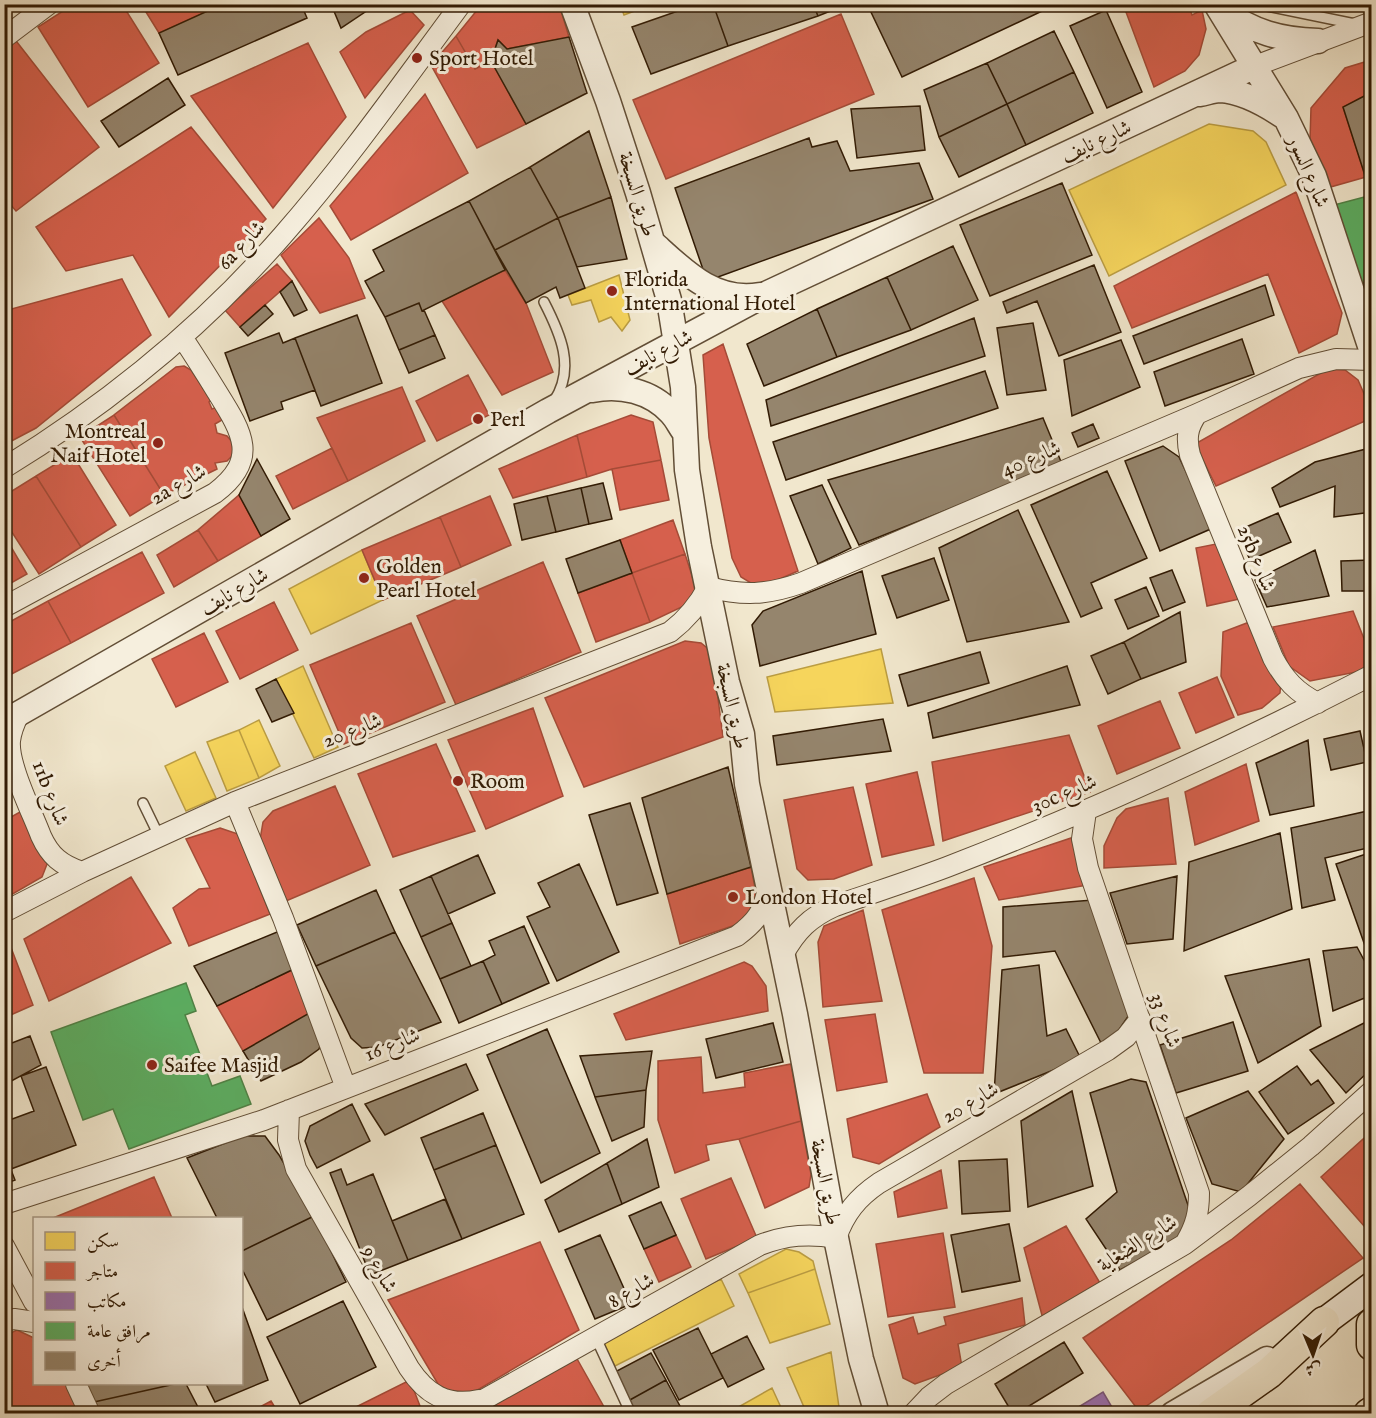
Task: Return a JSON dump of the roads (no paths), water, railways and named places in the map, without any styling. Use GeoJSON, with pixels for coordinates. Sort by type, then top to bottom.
{"type":"FeatureCollection","features":[{"type":"Feature","properties":{"kind":"main road"},"geometry":{"type":"LineString","coordinates":[[1210,1413],[1269,1373],[1324,1322],[1371,1286]]}},
{"type":"Feature","properties":{"kind":"main road"},"geometry":{"type":"LineString","coordinates":[[1371,1324],[1371,1346]]}},
{"type":"Feature","properties":{"kind":"street"},"geometry":{"type":"LineString","coordinates":[[4,38],[49,4]]}},
{"type":"Feature","properties":{"kind":"street","name":"طريق السبخة"},"geometry":{"type":"LineString","coordinates":[[572,4],[608,101],[669,300],[683,387],[691,506],[727,682],[742,734],[747,784],[783,955],[836,1238],[861,1359],[877,1413]]}},
{"type":"Feature","properties":{"kind":"street"},"geometry":{"type":"LineString","coordinates":[[1216,4],[1233,18],[1263,32],[1296,41],[1318,41]]}},
{"type":"Feature","properties":{"kind":"street","name":"شارع السور"},"geometry":{"type":"LineString","coordinates":[[1216,4],[1286,117],[1314,176],[1371,352]]}},
{"type":"Feature","properties":{"kind":"street","name":"6a شارع"},"geometry":{"type":"LineString","coordinates":[[4,468],[103,402],[182,337],[251,270],[305,209],[459,6]]}},
{"type":"Feature","properties":{"kind":"street","name":"شارع نايف"},"geometry":{"type":"LineString","coordinates":[[12,718],[583,391],[768,293],[1232,75],[1367,24]]}},
{"type":"Feature","properties":{"kind":"street"},"geometry":{"type":"LineString","coordinates":[[1192,95],[1220,90],[1243,95],[1286,117]]}},
{"type":"Feature","properties":{"kind":"street"},"geometry":{"type":"LineString","coordinates":[[653,243],[704,286],[724,294],[746,297],[768,293]]}},
{"type":"Feature","properties":{"kind":"street","name":"2a شارع"},"geometry":{"type":"LineString","coordinates":[[4,607],[215,493],[230,482],[240,466],[244,448],[240,430],[182,337]]}},
{"type":"Feature","properties":{"kind":"street","name":"شارع 40"},"geometry":{"type":"LineString","coordinates":[[708,587],[730,593],[755,594],[778,591],[1197,414],[1299,368],[1318,362],[1346,358],[1371,360]]}},
{"type":"Feature","properties":{"kind":"street"},"geometry":{"type":"LineString","coordinates":[[583,391],[607,387],[631,389],[653,398],[672,413],[685,433]]}},
{"type":"Feature","properties":{"kind":"street","name":"25b شارع"},"geometry":{"type":"LineString","coordinates":[[1197,414],[1187,434],[1190,455],[1273,658],[1291,686],[1318,703]]}},
{"type":"Feature","properties":{"kind":"street","name":"شارع 20"},"geometry":{"type":"LineString","coordinates":[[4,912],[82,872],[235,802],[670,632],[686,620],[708,587]]}},
{"type":"Feature","properties":{"kind":"street","name":"30c شارع"},"geometry":{"type":"LineString","coordinates":[[783,955],[792,939],[818,914],[953,865],[1086,811],[1184,767],[1371,675]]}},
{"type":"Feature","properties":{"kind":"street","name":"11b شارع"},"geometry":{"type":"LineString","coordinates":[[12,718],[11,756],[41,836],[47,849],[56,860],[82,872]]}},
{"type":"Feature","properties":{"kind":"street"},"geometry":{"type":"LineString","coordinates":[[235,802],[283,918],[346,1088]]}},
{"type":"Feature","properties":{"kind":"street","name":"شارع 33"},"geometry":{"type":"LineString","coordinates":[[1086,811],[1082,839],[1088,868],[1198,1192],[1199,1211],[1194,1228],[1185,1244]]}},
{"type":"Feature","properties":{"kind":"street","name":"شارع 16"},"geometry":{"type":"LineString","coordinates":[[4,1204],[289,1110],[737,936],[753,924],[764,907],[768,887]]}},
{"type":"Feature","properties":{"kind":"street","name":"شارع 20"},"geometry":{"type":"LineString","coordinates":[[836,1238],[847,1214],[864,1193],[1118,1044],[1140,1019]]}},
{"type":"Feature","properties":{"kind":"street","name":"شارع الضغاية"},"geometry":{"type":"LineString","coordinates":[[912,1413],[929,1396],[946,1384],[1185,1244],[1311,1146],[1371,1091]]}},
{"type":"Feature","properties":{"kind":"street","name":"شارع 9"},"geometry":{"type":"LineString","coordinates":[[289,1110],[288,1140],[296,1169],[366,1294],[419,1382],[432,1394],[449,1400],[467,1402],[484,1398]]}},
{"type":"Feature","properties":{"kind":"street","name":"شارع 8"},"geometry":{"type":"LineString","coordinates":[[458,1413],[760,1245],[778,1238],[797,1235],[817,1234],[836,1238]]}},
{"type":"Feature","properties":{"kind":"street"},"geometry":{"type":"LineString","coordinates":[[4,1246],[33,1300]]}},
{"type":"Feature","properties":{"kind":"street"},"geometry":{"type":"LineString","coordinates":[[4,1321],[14,1319],[33,1322]]}},
{"type":"Feature","properties":{"kind":"street"},"geometry":{"type":"LineString","coordinates":[[1173,1413],[1265,1360],[1324,1322]]}},
{"type":"Feature","properties":{"kind":"street"},"geometry":{"type":"LineString","coordinates":[[77,1385],[90,1413]]}},
{"type":"Feature","properties":{"kind":"lane"},"geometry":{"type":"LineString","coordinates":[[1257,4],[1367,24]]}},
{"type":"Feature","properties":{"kind":"lane"},"geometry":{"type":"LineString","coordinates":[[544,302],[564,346],[565,363],[563,381],[548,411]]}},
{"type":"Feature","properties":{"kind":"lane"},"geometry":{"type":"LineString","coordinates":[[143,803],[159,836]]}},
{"type":"Feature","properties":{"kind":"lane"},"geometry":{"type":"LineString","coordinates":[[596,1338],[631,1413]]}},
{"type":"Feature","properties":{"kind":"place","name":"Sport Hotel"},"geometry":{"type":"Point","coordinates":[417,58]}},
{"type":"Feature","properties":{"kind":"place","name":"Florida International Hotel"},"geometry":{"type":"Point","coordinates":[612,291]}},
{"type":"Feature","properties":{"kind":"place","name":"Perl"},"geometry":{"type":"Point","coordinates":[478,419]}},
{"type":"Feature","properties":{"kind":"place","name":"Montreal Naif Hotel"},"geometry":{"type":"Point","coordinates":[158,443]}},
{"type":"Feature","properties":{"kind":"place","name":"Golden Pearl Hotel"},"geometry":{"type":"Point","coordinates":[364,578]}},
{"type":"Feature","properties":{"kind":"place","name":"Room"},"geometry":{"type":"Point","coordinates":[458,781]}},
{"type":"Feature","properties":{"kind":"place","name":"London Hotel"},"geometry":{"type":"Point","coordinates":[733,897]}},
{"type":"Feature","properties":{"kind":"place","name":"Saifee Masjid"},"geometry":{"type":"Point","coordinates":[152,1065]}}]}
